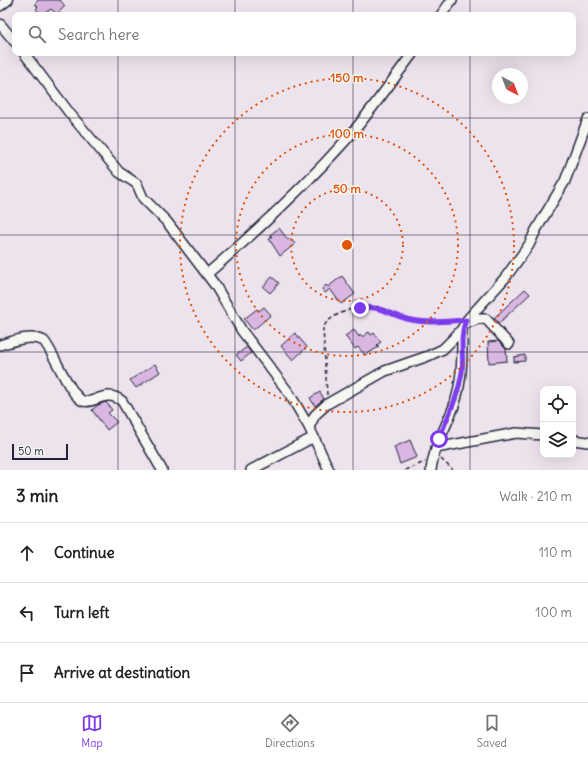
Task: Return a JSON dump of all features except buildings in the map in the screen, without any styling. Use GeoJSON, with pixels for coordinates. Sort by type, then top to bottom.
{"type":"FeatureCollection","features":[{"type":"Feature","properties":{"kind":"street"},"geometry":{"type":"LineString","coordinates":[[0,6],[8,0]]}},
{"type":"Feature","properties":{"kind":"street"},"geometry":{"type":"LineString","coordinates":[[443,12],[452,0]]}},
{"type":"Feature","properties":{"kind":"street"},"geometry":{"type":"LineString","coordinates":[[0,24],[12,38]]}},
{"type":"Feature","properties":{"kind":"street"},"geometry":{"type":"LineString","coordinates":[[26,56],[71,115],[113,166],[123,176],[137,184],[147,203],[167,222],[207,274],[242,332],[288,393],[309,427],[329,470]]}},
{"type":"Feature","properties":{"kind":"street"},"geometry":{"type":"LineString","coordinates":[[207,274],[250,237],[338,149],[411,56]]}},
{"type":"Feature","properties":{"kind":"street"},"geometry":{"type":"LineString","coordinates":[[309,427],[315,415],[327,404],[385,371],[428,356],[443,348],[465,324],[506,278],[529,246],[536,230],[565,181],[588,119]]}},
{"type":"Feature","properties":{"kind":"street"},"geometry":{"type":"LineString","coordinates":[[465,324],[478,319],[486,319],[509,344]]}},
{"type":"Feature","properties":{"kind":"street"},"geometry":{"type":"LineString","coordinates":[[431,470],[434,453],[457,396],[463,359],[465,324]]}},
{"type":"Feature","properties":{"kind":"street"},"geometry":{"type":"LineString","coordinates":[[0,345],[33,338],[44,340],[72,390],[81,400],[86,402],[103,396],[113,396],[122,401],[162,470]]}},
{"type":"Feature","properties":{"kind":"street"},"geometry":{"type":"LineString","coordinates":[[434,453],[516,433],[540,435]]}},
{"type":"Feature","properties":{"kind":"street"},"geometry":{"type":"LineString","coordinates":[[251,470],[314,437]]}},
{"type":"Feature","properties":{"kind":"street"},"geometry":{"type":"LineString","coordinates":[[576,440],[588,442]]}},
{"type":"Feature","properties":{"kind":"path"},"geometry":{"type":"LineString","coordinates":[[327,404],[323,328],[332,317],[369,306],[381,308],[403,318],[420,321],[465,324]]}},
{"type":"Feature","properties":{"kind":"path"},"geometry":{"type":"LineString","coordinates":[[405,470],[434,453],[453,470]]}},
{"type":"Feature","properties":{"kind":"route"},"geometry":{"type":"LineString","coordinates":[[360,308],[369,306],[381,308],[411,320],[432,322],[466,320],[462,329],[463,359],[457,396],[439,439]]}}]}
